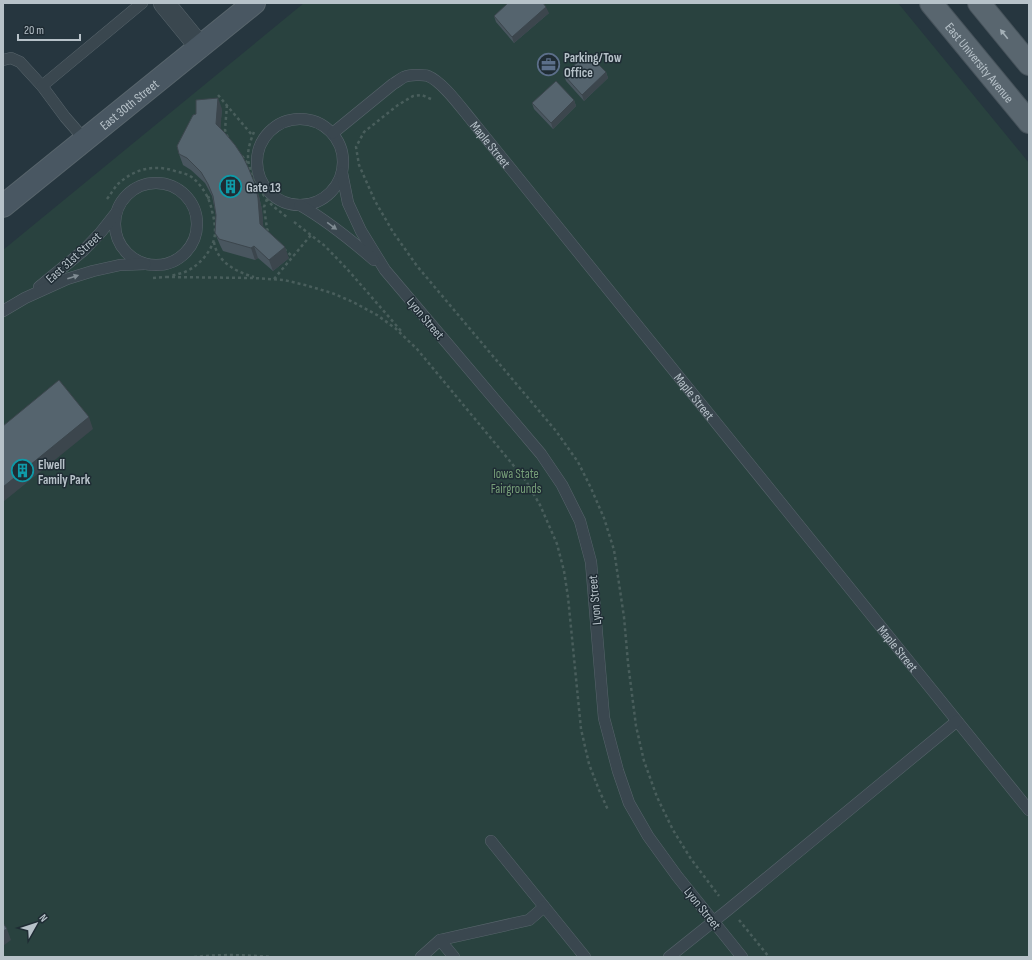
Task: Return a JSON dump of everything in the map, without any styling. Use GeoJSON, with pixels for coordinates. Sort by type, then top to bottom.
{"type":"FeatureCollection","features":[{"type":"Feature","properties":{"kind":"main road","name":"East 30th Street"},"geometry":{"type":"LineString","coordinates":[[3,205],[254,3]]}},
{"type":"Feature","properties":{"kind":"main road","name":"East University Avenue"},"geometry":{"type":"LineString","coordinates":[[931,3],[1029,122]]}},
{"type":"Feature","properties":{"kind":"main road"},"geometry":{"type":"LineString","coordinates":[[979,3],[1029,64]]}},
{"type":"Feature","properties":{"kind":"street"},"geometry":{"type":"LineString","coordinates":[[164,3],[200,47]]}},
{"type":"Feature","properties":{"kind":"lane"},"geometry":{"type":"LineString","coordinates":[[42,86],[142,3]]}},
{"type":"Feature","properties":{"kind":"lane"},"geometry":{"type":"LineString","coordinates":[[3,60],[11,58],[20,62],[42,86],[65,117],[85,140]]}},
{"type":"Feature","properties":{"kind":"lane","name":"Maple Street"},"geometry":{"type":"LineString","coordinates":[[333,133],[393,84],[404,78],[413,75],[427,75],[438,82],[451,95],[473,122],[1029,810]]}},
{"type":"Feature","properties":{"kind":"lane"},"geometry":{"type":"LineString","coordinates":[[294,119],[308,119],[322,124],[333,133],[340,146],[343,159],[342,173],[348,203],[361,231],[385,270],[356,244],[310,211],[300,205],[286,202],[273,195],[264,184],[258,172],[257,157],[261,143],[269,132],[281,123],[294,119]]}},
{"type":"Feature","properties":{"kind":"lane"},"geometry":{"type":"LineString","coordinates":[[300,205],[314,202],[326,196],[336,186],[342,173]]}},
{"type":"Feature","properties":{"kind":"lane","name":"East 31st Street"},"geometry":{"type":"LineString","coordinates":[[3,312],[25,298],[84,250],[102,232],[117,212],[123,200],[133,190],[145,184],[158,183],[172,186],[183,193],[192,204],[196,216],[197,230],[193,242],[185,253],[174,261],[161,265],[120,265],[93,271],[67,279],[25,298]]}},
{"type":"Feature","properties":{"kind":"lane","name":"East 31st Street"},"geometry":{"type":"LineString","coordinates":[[117,212],[116,225],[118,238],[121,244],[135,259],[148,264]]}},
{"type":"Feature","properties":{"kind":"lane","name":"Lyon Street"},"geometry":{"type":"LineString","coordinates":[[385,270],[540,454],[562,485],[580,521],[591,562],[604,718],[618,771],[630,803],[648,836],[676,876],[742,957]]}},
{"type":"Feature","properties":{"kind":"lane"},"geometry":{"type":"LineString","coordinates":[[669,957],[714,922],[957,721]]}},
{"type":"Feature","properties":{"kind":"lane"},"geometry":{"type":"LineString","coordinates":[[491,841],[585,957]]}},
{"type":"Feature","properties":{"kind":"lane"},"geometry":{"type":"LineString","coordinates":[[421,957],[440,940],[529,920],[544,907]]}},
{"type":"Feature","properties":{"kind":"lane"},"geometry":{"type":"LineString","coordinates":[[440,940],[454,957]]}},
{"type":"Feature","properties":{"kind":"path"},"geometry":{"type":"LineString","coordinates":[[218,95],[252,135]]}},
{"type":"Feature","properties":{"kind":"path"},"geometry":{"type":"LineString","coordinates":[[227,106],[225,115],[225,130],[230,140]]}},
{"type":"Feature","properties":{"kind":"path"},"geometry":{"type":"LineString","coordinates":[[250,176],[248,157],[250,142],[254,132]]}},
{"type":"Feature","properties":{"kind":"path"},"geometry":{"type":"LineString","coordinates":[[240,153],[250,176],[271,204],[325,246],[348,270],[417,349],[509,460],[526,481],[540,505],[557,544],[564,571],[581,729],[589,764],[608,810]]}},
{"type":"Feature","properties":{"kind":"path"},"geometry":{"type":"LineString","coordinates":[[104,203],[117,184],[130,175],[143,169],[156,167],[188,174],[194,178],[202,188],[211,204],[215,222],[215,232],[212,245],[203,258],[183,273],[151,279]]}},
{"type":"Feature","properties":{"kind":"path"},"geometry":{"type":"LineString","coordinates":[[188,174],[191,170]]}},
{"type":"Feature","properties":{"kind":"path"},"geometry":{"type":"LineString","coordinates":[[207,198],[212,196]]}},
{"type":"Feature","properties":{"kind":"path"},"geometry":{"type":"LineString","coordinates":[[267,199],[264,207],[265,229],[269,233]]}},
{"type":"Feature","properties":{"kind":"path"},"geometry":{"type":"LineString","coordinates":[[215,232],[221,233]]}},
{"type":"Feature","properties":{"kind":"path"},"geometry":{"type":"LineString","coordinates":[[274,279],[311,235]]}},
{"type":"Feature","properties":{"kind":"path"},"geometry":{"type":"LineString","coordinates":[[214,239],[215,249],[227,265],[241,273],[258,278]]}},
{"type":"Feature","properties":{"kind":"path"},"geometry":{"type":"LineString","coordinates":[[282,247],[293,257]]}},
{"type":"Feature","properties":{"kind":"path"},"geometry":{"type":"LineString","coordinates":[[166,277],[258,278],[284,280],[305,285],[332,293],[377,315],[395,328],[417,349]]}},
{"type":"Feature","properties":{"kind":"path"},"geometry":{"type":"LineString","coordinates":[[194,957],[236,955],[272,957]]}},
{"type":"Feature","properties":{"kind":"green space","name":"Iowa State Fairgrounds"},"geometry":{"type":"Polygon","coordinates":[[[304,3],[898,3],[1029,163],[1029,957],[3,957],[3,250],[304,3]]]}},
{"type":"Feature","properties":{"kind":"building"},"geometry":{"type":"Polygon","coordinates":[[[508,3],[543,3],[546,7],[512,37],[494,16],[508,3]]]}},
{"type":"Feature","properties":{"kind":"building"},"geometry":{"type":"Polygon","coordinates":[[[587,53],[606,72],[582,95],[564,75],[587,53]]]}},
{"type":"Feature","properties":{"kind":"building"},"geometry":{"type":"Polygon","coordinates":[[[556,81],[574,100],[551,123],[532,103],[556,81]]]}},
{"type":"Feature","properties":{"kind":"building","name":"Gate 13"},"geometry":{"type":"Polygon","coordinates":[[[218,98],[216,124],[235,145],[248,167],[255,184],[258,198],[260,224],[285,247],[269,260],[254,246],[251,248],[219,239],[215,233],[216,215],[213,196],[208,184],[201,172],[187,158],[179,154],[177,146],[193,115],[196,114],[196,100],[218,98]]]}},
{"type":"Feature","properties":{"kind":"building","name":"Elwell Family Park"},"geometry":{"type":"Polygon","coordinates":[[[59,380],[89,417],[3,487],[3,426],[59,380]]]}},
{"type":"Feature","properties":{"kind":"building"},"geometry":{"type":"Polygon","coordinates":[[[3,923],[7,929],[3,931],[3,923]]]}},
{"type":"Feature","properties":{"kind":"place","name":"Parking/Tow Office"},"geometry":{"type":"Point","coordinates":[548,64]}},
{"type":"Feature","properties":{"kind":"place","name":"Gate 13"},"geometry":{"type":"Point","coordinates":[231,187]}},
{"type":"Feature","properties":{"kind":"place","name":"Elwell Family Park"},"geometry":{"type":"Point","coordinates":[22,471]}}]}
